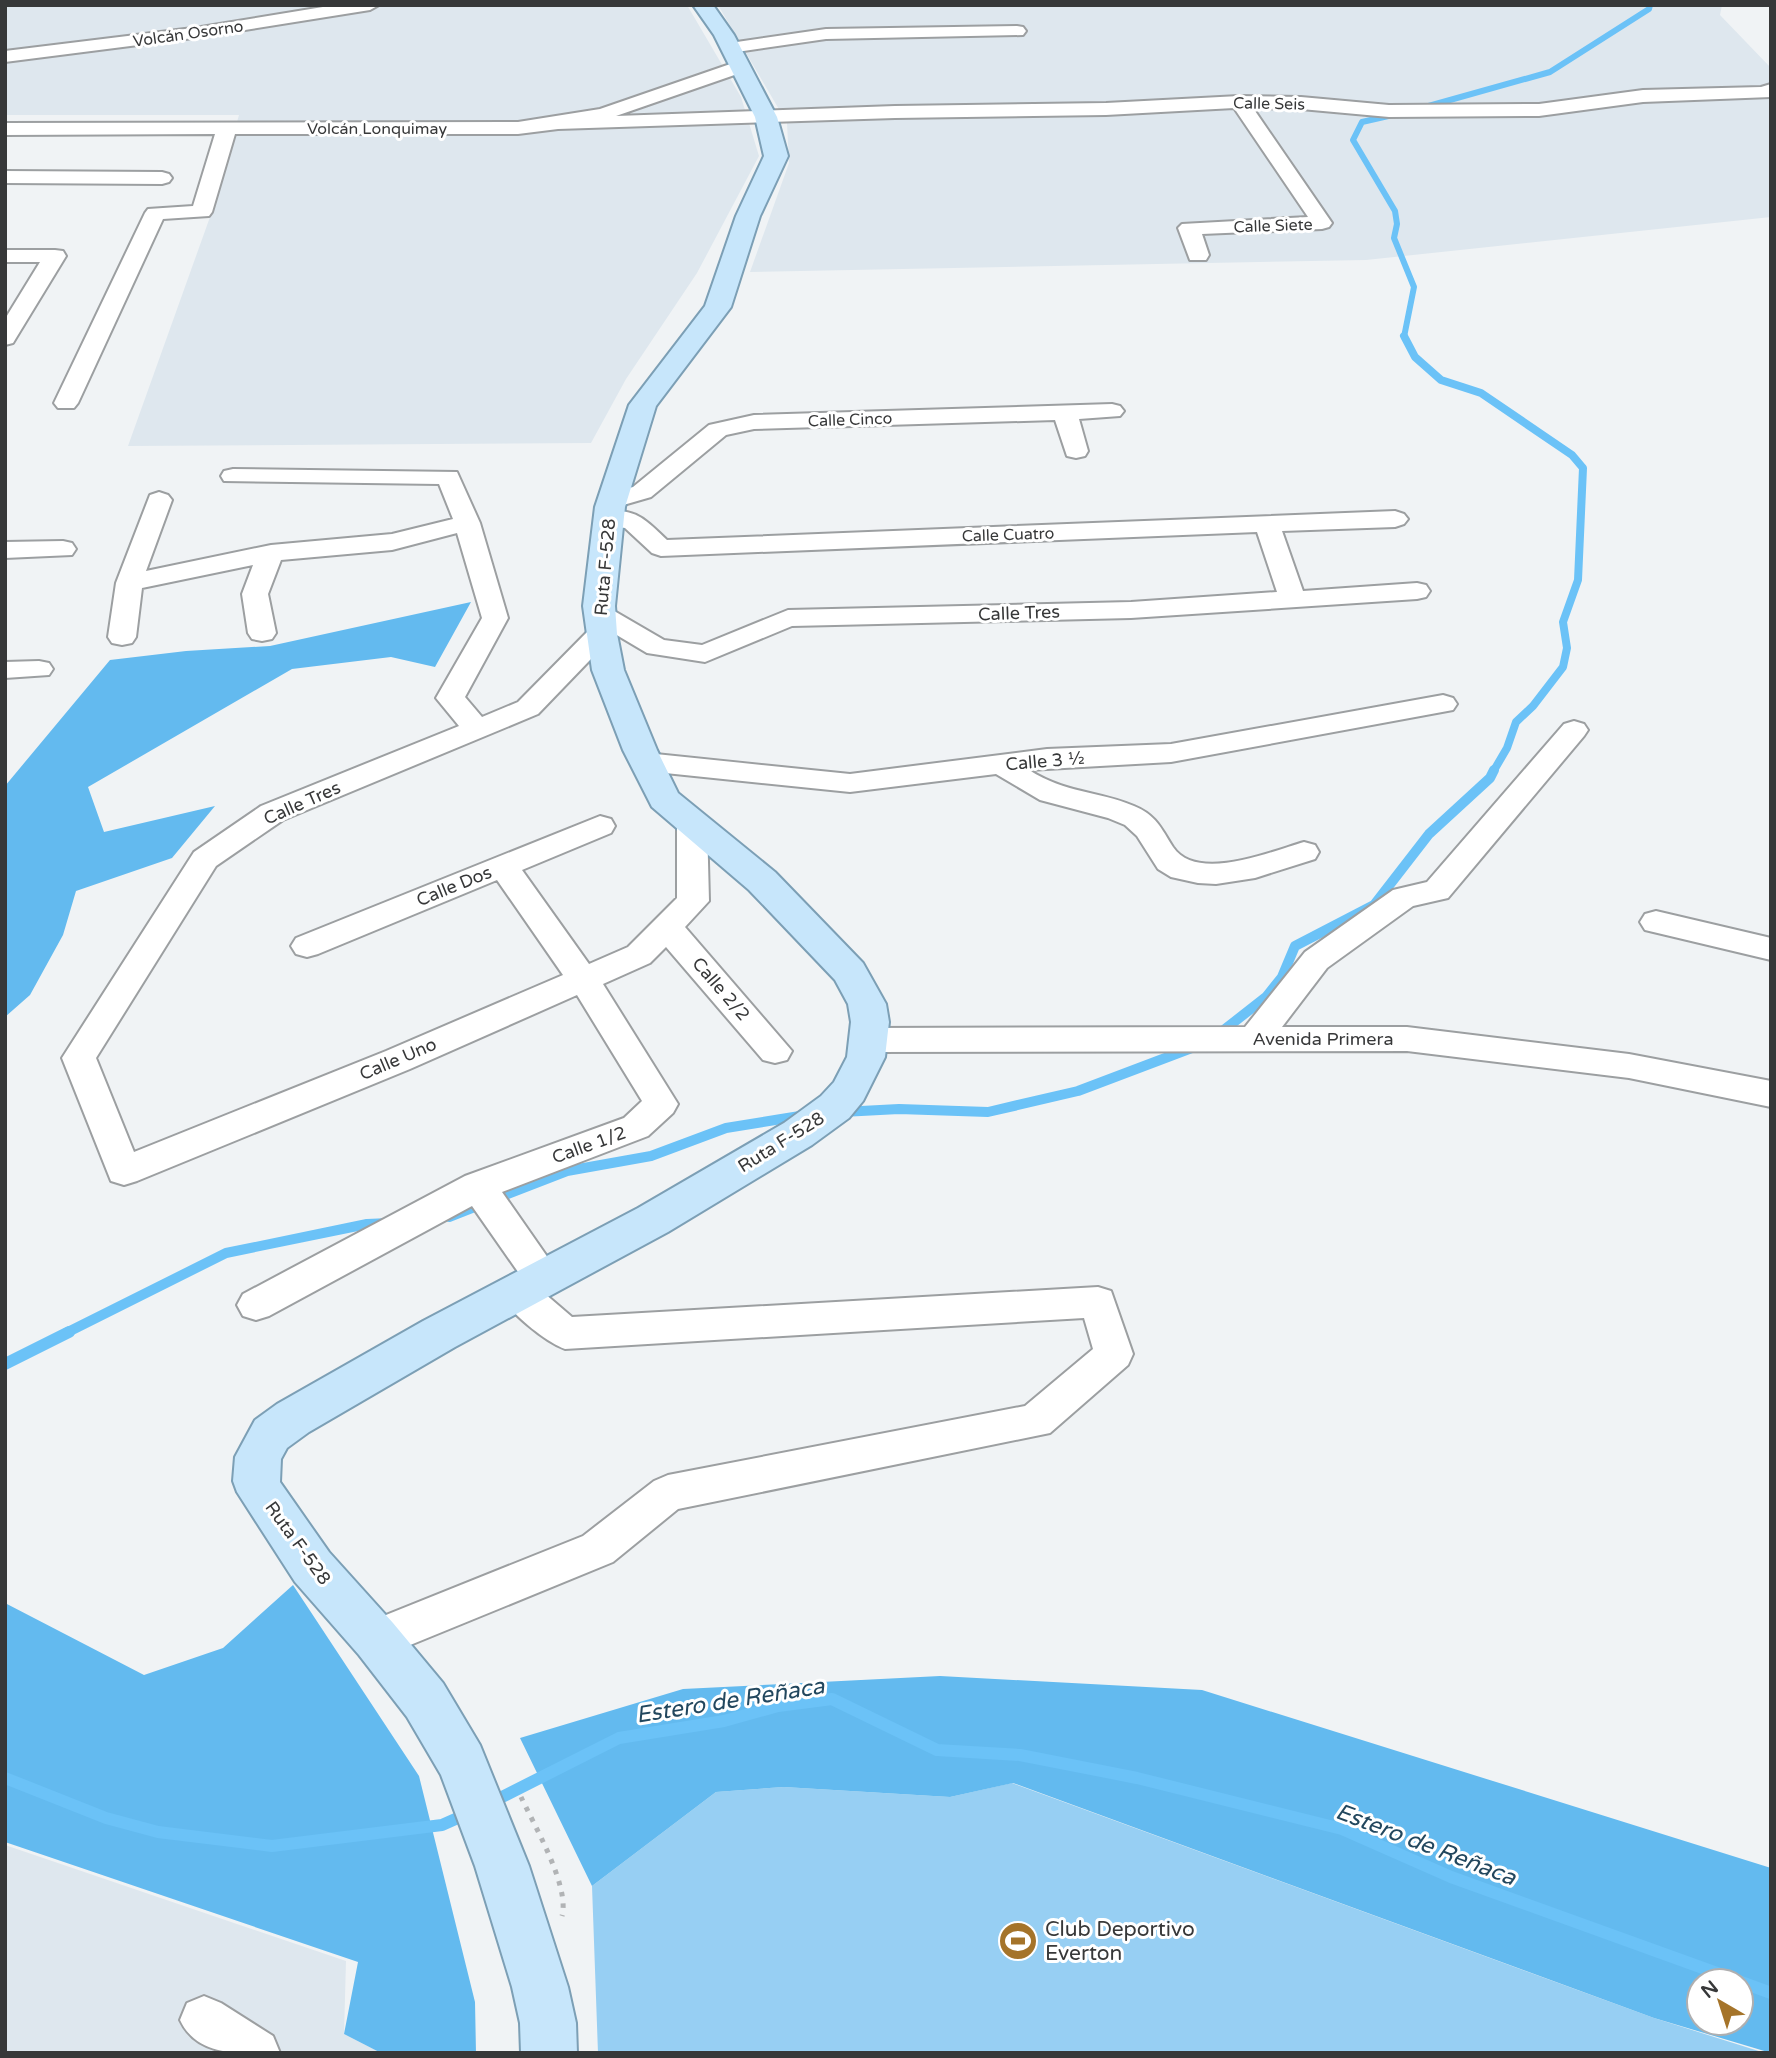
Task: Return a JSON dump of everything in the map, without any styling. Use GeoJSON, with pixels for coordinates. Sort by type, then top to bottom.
{"type":"FeatureCollection","features":[{"type":"Feature","properties":{"kind":"main road","name":"Ruta F-528"},"geometry":{"type":"LineString","coordinates":[[549,2053],[548,2023],[540,1987],[502,1866],[462,1762],[425,1700],[376,1639],[312,1567],[260,1492],[256,1481],[258,1457],[271,1434],[287,1422],[439,1334],[653,1220],[818,1121],[849,1091],[859,1075],[870,1040],[867,1004],[850,972],[762,881],[664,799],[608,670],[618,513],[643,405],[718,307],[748,216],[776,156],[766,117],[703,5]]}},
{"type":"Feature","properties":{"kind":"street","name":"Volcán Osorno"},"geometry":{"type":"LineString","coordinates":[[5,57],[202,25],[370,5]]}},
{"type":"Feature","properties":{"kind":"street","name":"Volcán Lonquimay"},"geometry":{"type":"LineString","coordinates":[[5,129],[518,128],[562,124],[635,107],[734,57],[826,34],[1017,31]]}},
{"type":"Feature","properties":{"kind":"street","name":"Calle Seis"},"geometry":{"type":"LineString","coordinates":[[562,124],[950,110],[1106,109],[1239,102],[1301,103],[1388,111],[1539,110],[1643,96],[1763,93],[1771,90]]}},
{"type":"Feature","properties":{"kind":"street","name":"Calle Siete"},"geometry":{"type":"LineString","coordinates":[[1198,255],[1189,228],[1322,223],[1239,102]]}},
{"type":"Feature","properties":{"kind":"street"},"geometry":{"type":"LineString","coordinates":[[66,403],[155,213],[202,212],[227,128]]}},
{"type":"Feature","properties":{"kind":"street"},"geometry":{"type":"LineString","coordinates":[[5,177],[162,178]]}},
{"type":"Feature","properties":{"kind":"street"},"geometry":{"type":"LineString","coordinates":[[5,256],[55,256],[5,338]]}},
{"type":"Feature","properties":{"kind":"street","name":"Calle Cinco"},"geometry":{"type":"LineString","coordinates":[[618,513],[718,430],[754,422],[1068,423],[1112,411]]}},
{"type":"Feature","properties":{"kind":"street"},"geometry":{"type":"LineString","coordinates":[[233,477],[448,477],[467,523],[495,618],[450,698],[477,729]]}},
{"type":"Feature","properties":{"kind":"street"},"geometry":{"type":"LineString","coordinates":[[121,637],[129,583],[159,500]]}},
{"type":"Feature","properties":{"kind":"street","name":"Calle Cuatro"},"geometry":{"type":"LineString","coordinates":[[618,513],[661,548],[1395,519]]}},
{"type":"Feature","properties":{"kind":"street"},"geometry":{"type":"LineString","coordinates":[[129,583],[271,553],[392,542],[467,523]]}},
{"type":"Feature","properties":{"kind":"street"},"geometry":{"type":"LineString","coordinates":[[1267,524],[1293,599]]}},
{"type":"Feature","properties":{"kind":"street"},"geometry":{"type":"LineString","coordinates":[[5,550],[63,549]]}},
{"type":"Feature","properties":{"kind":"street"},"geometry":{"type":"LineString","coordinates":[[262,633],[255,594],[271,553]]}},
{"type":"Feature","properties":{"kind":"street","name":"Calle Tres"},"geometry":{"type":"LineString","coordinates":[[79,1058],[205,859],[272,813],[528,708],[610,627],[657,647],[705,654],[789,618],[1131,610],[1418,590]]}},
{"type":"Feature","properties":{"kind":"street"},"geometry":{"type":"LineString","coordinates":[[5,670],[39,669]]}},
{"type":"Feature","properties":{"kind":"street","name":"Calle 3 ½"},"geometry":{"type":"LineString","coordinates":[[646,762],[850,783],[1048,758],[1171,753],[1443,704]]}},
{"type":"Feature","properties":{"kind":"street"},"geometry":{"type":"LineString","coordinates":[[1254,1039],[1316,960],[1404,897],[1437,891],[1574,730]]}},
{"type":"Feature","properties":{"kind":"street"},"geometry":{"type":"LineString","coordinates":[[1002,764],[1030,785],[1047,793],[1130,815],[1150,829],[1169,862],[1183,870],[1244,870],[1276,863],[1304,852]]}},
{"type":"Feature","properties":{"kind":"street","name":"Calle Uno"},"geometry":{"type":"LineString","coordinates":[[79,1058],[124,1171],[398,1060],[639,955],[693,901],[692,823]]}},
{"type":"Feature","properties":{"kind":"street","name":"Calle Dos"},"geometry":{"type":"LineString","coordinates":[[307,946],[600,826]]}},
{"type":"Feature","properties":{"kind":"street","name":"Calle 1/2"},"geometry":{"type":"LineString","coordinates":[[256,1305],[478,1186],[636,1127],[661,1104],[583,979],[503,866]]}},
{"type":"Feature","properties":{"kind":"street"},"geometry":{"type":"LineString","coordinates":[[1656,922],[1771,949]]}},
{"type":"Feature","properties":{"kind":"street","name":"Calle 2/2"},"geometry":{"type":"LineString","coordinates":[[667,927],[775,1051]]}},
{"type":"Feature","properties":{"kind":"street","name":"Avenida Primera"},"geometry":{"type":"LineString","coordinates":[[870,1040],[1407,1039],[1629,1066],[1771,1094]]}},
{"type":"Feature","properties":{"kind":"street"},"geometry":{"type":"LineString","coordinates":[[376,1639],[598,1549],[668,1493],[1036,1420],[1114,1354],[1098,1302],[565,1333],[530,1285],[478,1186]]}},
{"type":"Feature","properties":{"kind":"street"},"geometry":{"type":"LineString","coordinates":[[204,2020],[256,2053]]}},
{"type":"Feature","properties":{"kind":"shaded area"},"geometry":{"type":"Polygon","coordinates":[[[5,5],[687,5],[741,97],[759,156],[697,273],[626,379],[591,443],[128,446],[210,217],[239,115],[5,115],[5,5]]]}},
{"type":"Feature","properties":{"kind":"shaded area"},"geometry":{"type":"Polygon","coordinates":[[[718,5],[1722,5],[1720,15],[1771,68],[1771,217],[1366,260],[750,272],[789,163],[787,123],[718,5]]]}},
{"type":"Feature","properties":{"kind":"shaded area"},"geometry":{"type":"Polygon","coordinates":[[[471,602],[435,667],[391,657],[292,669],[88,787],[104,832],[215,806],[172,858],[76,891],[63,935],[30,995],[5,1017],[5,786],[110,660],[186,651],[270,646],[471,602]]]}},
{"type":"Feature","properties":{"kind":"shaded area"},"geometry":{"type":"Polygon","coordinates":[[[293,1585],[419,1776],[475,2002],[476,2053],[381,2053],[344,2034],[358,1962],[5,1842],[5,1603],[144,1675],[223,1648],[293,1585]]]}},
{"type":"Feature","properties":{"kind":"shaded area"},"geometry":{"type":"Polygon","coordinates":[[[940,1676],[1202,1690],[1771,1868],[1771,2053],[1718,2037],[1755,2037],[1755,1967],[1685,1967],[1685,2027],[1013,1783],[950,1797],[784,1787],[716,1792],[592,1886],[520,1738],[683,1689],[940,1676]]]}},
{"type":"Feature","properties":{"kind":"shaded area","name":"Club Deportivo Everton"},"geometry":{"type":"Polygon","coordinates":[[[1012,1783],[1685,2028],[1685,2037],[1714,2037],[1765,2053],[598,2053],[592,1886],[716,1792],[784,1787],[950,1797],[1012,1783]]]}},
{"type":"Feature","properties":{"kind":"shaded area"},"geometry":{"type":"Polygon","coordinates":[[[5,1845],[346,1961],[344,2034],[381,2053],[5,2053],[5,1845]]]}},
{"type":"Feature","properties":{"kind":"waterway"},"geometry":{"type":"LineString","coordinates":[[1425,107],[1550,72],[1649,9],[1650,5]]}},
{"type":"Feature","properties":{"kind":"waterway"},"geometry":{"type":"LineString","coordinates":[[1397,114],[1362,122],[1353,140],[1395,211],[1397,224],[1394,238],[1414,287],[1404,336]]}},
{"type":"Feature","properties":{"kind":"waterway"},"geometry":{"type":"LineString","coordinates":[[1404,336],[1415,357],[1441,380],[1481,393],[1572,455],[1583,468],[1578,580],[1563,622],[1567,648],[1563,667],[1533,706],[1516,722],[1507,748],[1493,772]]}},
{"type":"Feature","properties":{"kind":"waterway"},"geometry":{"type":"LineString","coordinates":[[1220,1033],[1266,997],[1282,977],[1295,946],[1374,905],[1429,834],[1490,778],[1493,772]]}},
{"type":"Feature","properties":{"kind":"waterway"},"geometry":{"type":"LineString","coordinates":[[842,1112],[899,1109],[988,1112],[1078,1091],[1197,1046]]}},
{"type":"Feature","properties":{"kind":"waterway"},"geometry":{"type":"LineString","coordinates":[[449,1217],[567,1171],[651,1156],[726,1128],[806,1115]]}},
{"type":"Feature","properties":{"kind":"waterway"},"geometry":{"type":"LineString","coordinates":[[66,1333],[226,1253],[367,1224],[389,1223]]}},
{"type":"Feature","properties":{"kind":"waterway"},"geometry":{"type":"LineString","coordinates":[[5,1364],[69,1332]]}},
{"type":"Feature","properties":{"kind":"waterway","name":"Estero de Reñaca"},"geometry":{"type":"LineString","coordinates":[[492,1802],[619,1738],[724,1721],[778,1706],[832,1699],[937,1750],[1020,1755],[1137,1778],[1342,1829],[1451,1877],[1700,1967]]}},
{"type":"Feature","properties":{"kind":"waterway","name":"Estero de Reñaca"},"geometry":{"type":"LineString","coordinates":[[5,1778],[106,1818],[158,1832],[272,1846],[442,1825],[469,1813]]}},
{"type":"Feature","properties":{"kind":"waterway","name":"Estero de Reñaca"},"geometry":{"type":"LineString","coordinates":[[1755,1987],[1771,1993]]}},
{"type":"Feature","properties":{"kind":"place","name":"Club Deportivo Everton"},"geometry":{"type":"Point","coordinates":[1018,1941]}}]}
